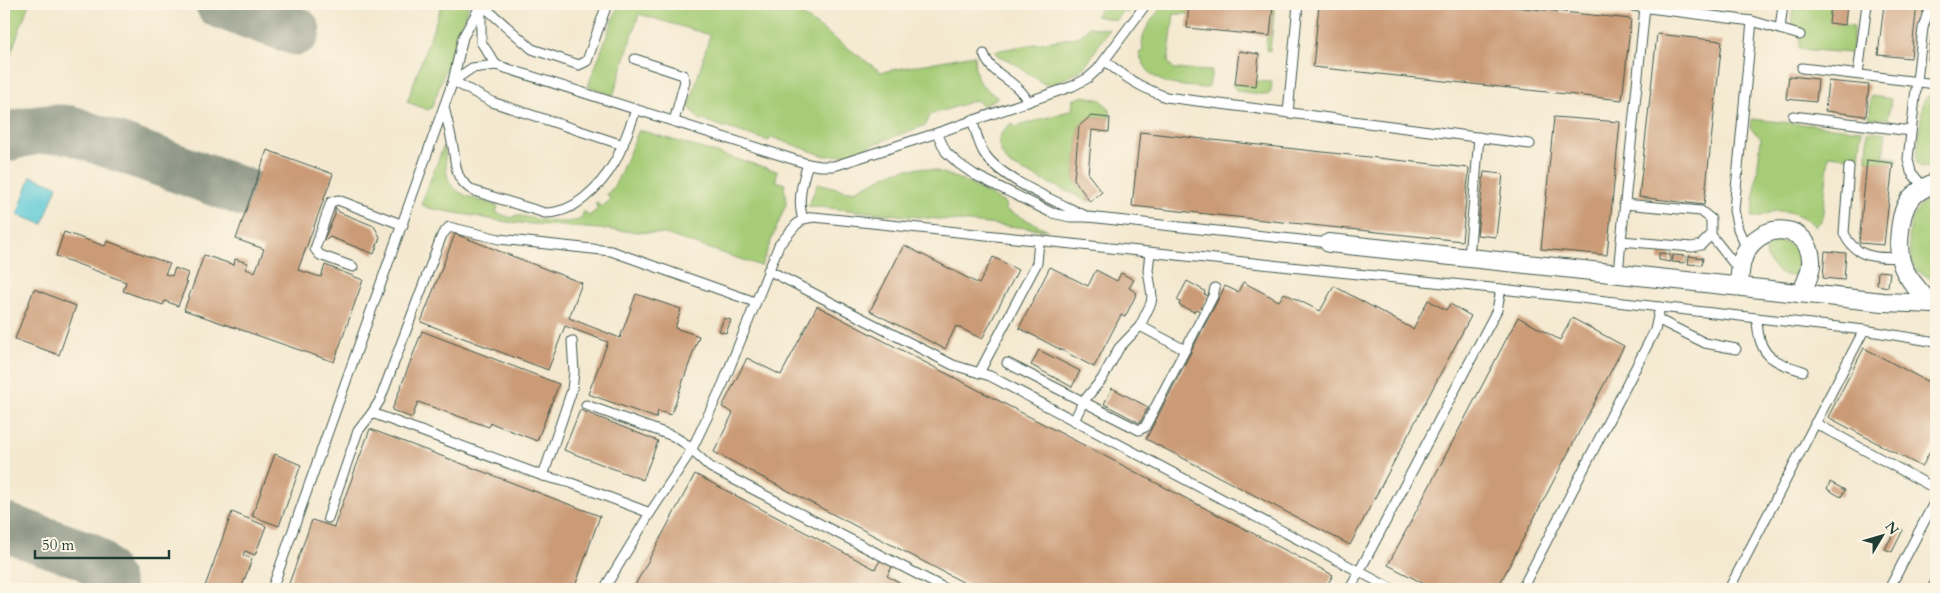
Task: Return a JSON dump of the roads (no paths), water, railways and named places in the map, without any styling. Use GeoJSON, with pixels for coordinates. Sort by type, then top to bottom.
{"type":"FeatureCollection","features":[{"type":"Feature","properties":{"kind":"street"},"geometry":{"type":"LineString","coordinates":[[1930,185],[1915,194],[1905,207],[1898,247],[1904,268],[1913,282],[1933,304]]}},
{"type":"Feature","properties":{"kind":"street"},"geometry":{"type":"LineString","coordinates":[[1739,278],[1747,249],[1757,237],[1774,230],[1792,231],[1806,244],[1812,260],[1808,278],[1801,293]]}},
{"type":"Feature","properties":{"kind":"street"},"geometry":{"type":"LineString","coordinates":[[1329,243],[1618,273],[1739,278],[1801,293],[1883,302],[1933,304]]}},
{"type":"Feature","properties":{"kind":"lane"},"geometry":{"type":"LineString","coordinates":[[481,4],[532,49],[579,65],[587,61],[607,4]]}},
{"type":"Feature","properties":{"kind":"lane"},"geometry":{"type":"LineString","coordinates":[[481,4],[481,42],[496,65]]}},
{"type":"Feature","properties":{"kind":"lane"},"geometry":{"type":"LineString","coordinates":[[272,589],[403,226],[453,81],[463,37],[481,4]]}},
{"type":"Feature","properties":{"kind":"lane"},"geometry":{"type":"LineString","coordinates":[[453,81],[472,68],[496,65],[808,164],[834,166],[937,134],[972,120],[1073,86],[1088,78],[1105,61],[1146,4]]}},
{"type":"Feature","properties":{"kind":"lane"},"geometry":{"type":"LineString","coordinates":[[1288,114],[1298,4]]}},
{"type":"Feature","properties":{"kind":"lane"},"geometry":{"type":"LineString","coordinates":[[1617,4],[1752,21],[1800,35]]}},
{"type":"Feature","properties":{"kind":"lane"},"geometry":{"type":"LineString","coordinates":[[1780,29],[1783,4]]}},
{"type":"Feature","properties":{"kind":"lane"},"geometry":{"type":"LineString","coordinates":[[1858,74],[1866,4]]}},
{"type":"Feature","properties":{"kind":"lane"},"geometry":{"type":"LineString","coordinates":[[1930,185],[1911,172],[1908,159],[1923,28],[1932,16],[1933,4]]}},
{"type":"Feature","properties":{"kind":"lane"},"geometry":{"type":"LineString","coordinates":[[1618,273],[1645,7]]}},
{"type":"Feature","properties":{"kind":"lane"},"geometry":{"type":"LineString","coordinates":[[1747,249],[1738,229],[1734,210],[1752,21]]}},
{"type":"Feature","properties":{"kind":"lane"},"geometry":{"type":"LineString","coordinates":[[984,54],[986,60],[996,71],[1018,86],[1028,102]]}},
{"type":"Feature","properties":{"kind":"lane"},"geometry":{"type":"LineString","coordinates":[[635,59],[683,74],[685,81],[674,121]]}},
{"type":"Feature","properties":{"kind":"lane"},"geometry":{"type":"LineString","coordinates":[[1105,61],[1144,89],[1166,97],[1530,144]]}},
{"type":"Feature","properties":{"kind":"lane"},"geometry":{"type":"LineString","coordinates":[[1802,68],[1936,84]]}},
{"type":"Feature","properties":{"kind":"lane"},"geometry":{"type":"LineString","coordinates":[[453,81],[492,102],[623,145]]}},
{"type":"Feature","properties":{"kind":"lane"},"geometry":{"type":"LineString","coordinates":[[444,107],[453,144],[457,173],[466,186],[474,191],[545,213],[565,210],[578,203],[600,185],[610,173],[636,110]]}},
{"type":"Feature","properties":{"kind":"lane"},"geometry":{"type":"LineString","coordinates":[[1793,116],[1911,131]]}},
{"type":"Feature","properties":{"kind":"lane"},"geometry":{"type":"LineString","coordinates":[[972,120],[985,154],[995,166],[1009,177],[1088,217]]}},
{"type":"Feature","properties":{"kind":"lane"},"geometry":{"type":"LineString","coordinates":[[937,134],[946,152],[975,175],[1052,213],[1070,217],[1088,217],[1329,243]]}},
{"type":"Feature","properties":{"kind":"lane"},"geometry":{"type":"LineString","coordinates":[[1468,257],[1479,137]]}},
{"type":"Feature","properties":{"kind":"lane"},"geometry":{"type":"LineString","coordinates":[[803,219],[800,205],[803,177],[808,164]]}},
{"type":"Feature","properties":{"kind":"lane"},"geometry":{"type":"LineString","coordinates":[[1849,167],[1844,233],[1847,241],[1856,250],[1874,258],[1900,257]]}},
{"type":"Feature","properties":{"kind":"lane"},"geometry":{"type":"LineString","coordinates":[[353,267],[320,255],[315,249],[329,204],[338,200],[403,226]]}},
{"type":"Feature","properties":{"kind":"lane"},"geometry":{"type":"LineString","coordinates":[[1624,204],[1701,211],[1711,219],[1711,235],[1739,278]]}},
{"type":"Feature","properties":{"kind":"lane"},"geometry":{"type":"LineString","coordinates":[[604,589],[650,513],[691,451],[723,384],[768,270],[784,238],[803,219],[814,218],[1501,289],[1864,330],[1936,342]]}},
{"type":"Feature","properties":{"kind":"lane"},"geometry":{"type":"LineString","coordinates":[[328,518],[358,431],[372,413],[386,385],[442,234],[449,227],[499,239],[611,251],[755,302]]}},
{"type":"Feature","properties":{"kind":"lane"},"geometry":{"type":"LineString","coordinates":[[1621,241],[1692,247],[1701,245],[1711,235]]}},
{"type":"Feature","properties":{"kind":"lane"},"geometry":{"type":"LineString","coordinates":[[979,373],[1037,264],[1039,241]]}},
{"type":"Feature","properties":{"kind":"lane"},"geometry":{"type":"LineString","coordinates":[[1074,421],[1084,402],[1102,379],[1123,342],[1140,326],[1152,296],[1148,270],[1150,253]]}},
{"type":"Feature","properties":{"kind":"lane"},"geometry":{"type":"LineString","coordinates":[[768,270],[954,365],[990,376],[1392,589]]}},
{"type":"Feature","properties":{"kind":"lane"},"geometry":{"type":"LineString","coordinates":[[1007,363],[1142,430],[1146,427],[1214,296],[1215,288]]}},
{"type":"Feature","properties":{"kind":"lane"},"geometry":{"type":"LineString","coordinates":[[1350,589],[1497,310],[1501,289]]}},
{"type":"Feature","properties":{"kind":"lane"},"geometry":{"type":"LineString","coordinates":[[1522,589],[1658,320],[1660,307]]}},
{"type":"Feature","properties":{"kind":"lane"},"geometry":{"type":"LineString","coordinates":[[1757,318],[1757,335],[1762,348],[1781,364],[1803,371]]}},
{"type":"Feature","properties":{"kind":"lane"},"geometry":{"type":"LineString","coordinates":[[1658,320],[1705,342],[1736,349]]}},
{"type":"Feature","properties":{"kind":"lane"},"geometry":{"type":"LineString","coordinates":[[1140,326],[1185,350]]}},
{"type":"Feature","properties":{"kind":"lane"},"geometry":{"type":"LineString","coordinates":[[1729,589],[1864,330]]}},
{"type":"Feature","properties":{"kind":"lane"},"geometry":{"type":"LineString","coordinates":[[542,476],[572,390],[574,372],[572,341]]}},
{"type":"Feature","properties":{"kind":"lane"},"geometry":{"type":"LineString","coordinates":[[586,405],[668,434],[682,442],[710,467],[946,589]]}},
{"type":"Feature","properties":{"kind":"lane"},"geometry":{"type":"LineString","coordinates":[[372,413],[542,476],[571,483],[650,513]]}},
{"type":"Feature","properties":{"kind":"lane"},"geometry":{"type":"LineString","coordinates":[[1816,423],[1936,489]]}},
{"type":"Feature","properties":{"kind":"lane"},"geometry":{"type":"LineString","coordinates":[[1889,589],[1936,498]]}},
{"type":"Feature","properties":{"kind":"water"},"geometry":{"type":"Polygon","coordinates":[[[31,176],[57,186],[43,224],[17,215],[31,176]]]}}]}
